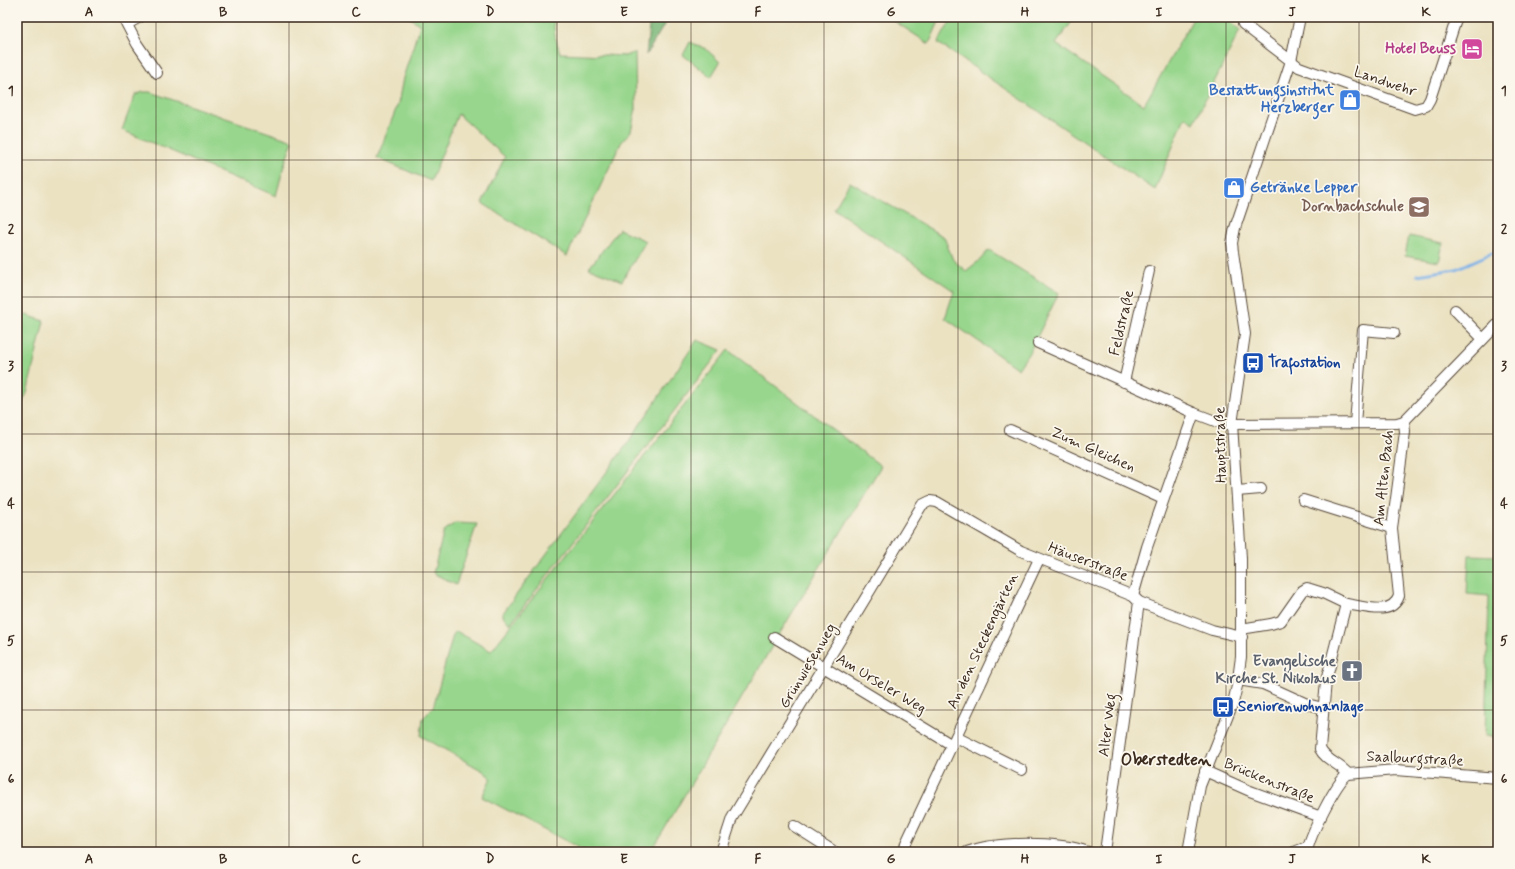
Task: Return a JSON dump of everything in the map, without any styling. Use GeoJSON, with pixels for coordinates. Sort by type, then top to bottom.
{"type":"FeatureCollection","features":[{"type":"Feature","properties":{"kind":"street"},"geometry":{"type":"LineString","coordinates":[[140,17],[125,21],[157,73]]}},
{"type":"Feature","properties":{"kind":"street","name":"Hauptstraße"},"geometry":{"type":"LineString","coordinates":[[1188,852],[1195,806],[1205,771],[1233,703],[1238,680],[1242,633],[1241,558],[1232,424],[1245,334],[1233,252],[1233,236],[1292,61],[1300,17]]}},
{"type":"Feature","properties":{"kind":"street","name":"Landwehr"},"geometry":{"type":"LineString","coordinates":[[1292,61],[1300,67],[1370,94],[1410,108],[1420,109],[1426,106],[1430,99],[1457,17]]}},
{"type":"Feature","properties":{"kind":"street"},"geometry":{"type":"LineString","coordinates":[[1243,24],[1292,61]]}},
{"type":"Feature","properties":{"kind":"street","name":"Feldstraße"},"geometry":{"type":"LineString","coordinates":[[1124,382],[1150,271]]}},
{"type":"Feature","properties":{"kind":"street"},"geometry":{"type":"LineString","coordinates":[[1455,310],[1483,339]]}},
{"type":"Feature","properties":{"kind":"street"},"geometry":{"type":"LineString","coordinates":[[1404,420],[1498,324]]}},
{"type":"Feature","properties":{"kind":"street"},"geometry":{"type":"LineString","coordinates":[[1354,423],[1363,330],[1394,333]]}},
{"type":"Feature","properties":{"kind":"street","name":"Feldstraße"},"geometry":{"type":"LineString","coordinates":[[1038,343],[1194,414],[1217,422],[1232,424]]}},
{"type":"Feature","properties":{"kind":"street","name":"Alter Weg"},"geometry":{"type":"LineString","coordinates":[[1105,852],[1136,599],[1147,547],[1194,414]]}},
{"type":"Feature","properties":{"kind":"street","name":"Am Alten Bach"},"geometry":{"type":"LineString","coordinates":[[1232,424],[1397,423],[1404,420],[1405,432],[1392,528],[1399,596],[1396,604],[1389,608],[1346,604]]}},
{"type":"Feature","properties":{"kind":"street","name":"Zum Gleichen"},"geometry":{"type":"LineString","coordinates":[[1010,430],[1163,499]]}},
{"type":"Feature","properties":{"kind":"street"},"geometry":{"type":"LineString","coordinates":[[1236,491],[1261,489]]}},
{"type":"Feature","properties":{"kind":"street"},"geometry":{"type":"LineString","coordinates":[[1303,500],[1392,528]]}},
{"type":"Feature","properties":{"kind":"street","name":"Häuserstraße"},"geometry":{"type":"LineString","coordinates":[[930,501],[937,502],[1021,551],[1039,559],[1212,630],[1242,633]]}},
{"type":"Feature","properties":{"kind":"street","name":"Grünwiesenweg"},"geometry":{"type":"LineString","coordinates":[[721,852],[732,818],[922,505],[930,501]]}},
{"type":"Feature","properties":{"kind":"street","name":"An den Steckengärten"},"geometry":{"type":"LineString","coordinates":[[904,852],[906,843],[1039,559]]}},
{"type":"Feature","properties":{"kind":"street"},"geometry":{"type":"LineString","coordinates":[[1242,633],[1281,621],[1302,591],[1307,588],[1323,593],[1346,604],[1330,664],[1323,708],[1320,749],[1324,757],[1337,763],[1348,774]]}},
{"type":"Feature","properties":{"kind":"street","name":"Am Urseler Weg"},"geometry":{"type":"LineString","coordinates":[[774,637],[824,668],[954,741]]}},
{"type":"Feature","properties":{"kind":"street"},"geometry":{"type":"LineString","coordinates":[[1238,680],[1263,684],[1307,704],[1323,708]]}},
{"type":"Feature","properties":{"kind":"street"},"geometry":{"type":"LineString","coordinates":[[954,741],[1022,770]]}},
{"type":"Feature","properties":{"kind":"street","name":"Saalburgstraße"},"geometry":{"type":"LineString","coordinates":[[1307,849],[1309,838],[1340,783],[1348,774],[1356,772],[1396,770],[1498,778]]}},
{"type":"Feature","properties":{"kind":"street","name":"Brückenstraße"},"geometry":{"type":"LineString","coordinates":[[1205,771],[1250,791],[1321,817]]}},
{"type":"Feature","properties":{"kind":"street"},"geometry":{"type":"LineString","coordinates":[[794,826],[835,852]]}},
{"type":"Feature","properties":{"kind":"street"},"geometry":{"type":"LineString","coordinates":[[967,852],[993,846],[1039,848],[1066,846],[1088,852]]}},
{"type":"Feature","properties":{"kind":"street"},"geometry":{"type":"LineString","coordinates":[[1294,852],[1307,849]]}},
{"type":"Feature","properties":{"kind":"green space"},"geometry":{"type":"Polygon","coordinates":[[[409,17],[553,17],[555,36],[560,53],[625,56],[635,52],[636,108],[631,131],[621,143],[567,256],[482,203],[505,157],[458,114],[431,181],[377,158],[398,104],[403,78],[420,25],[409,17]]]}},
{"type":"Feature","properties":{"kind":"green space"},"geometry":{"type":"Polygon","coordinates":[[[650,17],[669,17],[646,55],[650,17]]]}},
{"type":"Feature","properties":{"kind":"green space"},"geometry":{"type":"Polygon","coordinates":[[[888,17],[941,17],[929,44],[888,17]]]}},
{"type":"Feature","properties":{"kind":"green space"},"geometry":{"type":"Polygon","coordinates":[[[953,17],[1075,17],[1056,44],[1144,105],[1194,17],[1224,17],[1240,30],[1194,123],[1185,117],[1155,190],[938,43],[953,17]]]}},
{"type":"Feature","properties":{"kind":"green space"},"geometry":{"type":"Polygon","coordinates":[[[690,42],[706,49],[720,62],[711,77],[683,55],[690,42]]]}},
{"type":"Feature","properties":{"kind":"green space"},"geometry":{"type":"Polygon","coordinates":[[[143,92],[150,92],[293,141],[284,165],[276,196],[122,130],[135,95],[143,92]]]}},
{"type":"Feature","properties":{"kind":"green space"},"geometry":{"type":"Polygon","coordinates":[[[850,182],[944,237],[953,260],[966,271],[980,260],[989,250],[1059,293],[1030,351],[1018,369],[945,318],[954,291],[834,209],[850,182]]]}},
{"type":"Feature","properties":{"kind":"green space"},"geometry":{"type":"Polygon","coordinates":[[[619,229],[646,241],[622,281],[589,268],[619,229]]]}},
{"type":"Feature","properties":{"kind":"green space"},"geometry":{"type":"Polygon","coordinates":[[[1409,236],[1443,243],[1439,262],[1405,256],[1409,236]]]}},
{"type":"Feature","properties":{"kind":"green space"},"geometry":{"type":"Polygon","coordinates":[[[17,312],[44,321],[27,393],[20,407],[17,423],[17,312]]]}},
{"type":"Feature","properties":{"kind":"green space"},"geometry":{"type":"Polygon","coordinates":[[[697,340],[721,350],[510,624],[503,616],[503,613],[625,447],[697,340]]]}},
{"type":"Feature","properties":{"kind":"green space"},"geometry":{"type":"Polygon","coordinates":[[[728,350],[881,466],[774,643],[651,852],[587,852],[482,797],[491,778],[483,771],[421,736],[423,718],[433,708],[453,635],[456,631],[491,651],[728,350]]]}},
{"type":"Feature","properties":{"kind":"green space"},"geometry":{"type":"Polygon","coordinates":[[[455,523],[477,524],[456,585],[433,573],[444,531],[455,523]]]}},
{"type":"Feature","properties":{"kind":"green space"},"geometry":{"type":"Polygon","coordinates":[[[1469,555],[1498,556],[1498,737],[1485,736],[1489,596],[1467,594],[1469,555]]]}},
{"type":"Feature","properties":{"kind":"waterway"},"geometry":{"type":"LineString","coordinates":[[1417,275],[1456,269],[1492,253],[1498,254]]}},
{"type":"Feature","properties":{"kind":"place","name":"Hotel Beuss"},"geometry":{"type":"Point","coordinates":[1472,49]}},
{"type":"Feature","properties":{"kind":"place","name":"Bestattungsinstitut Herzberger"},"geometry":{"type":"Point","coordinates":[1350,100]}},
{"type":"Feature","properties":{"kind":"place","name":"Getränke Lepper"},"geometry":{"type":"Point","coordinates":[1234,188]}},
{"type":"Feature","properties":{"kind":"place","name":"Dornbachschule"},"geometry":{"type":"Point","coordinates":[1419,207]}},
{"type":"Feature","properties":{"kind":"place","name":"Trafostation"},"geometry":{"type":"Point","coordinates":[1253,363]}},
{"type":"Feature","properties":{"kind":"place","name":"Evangelische Kirche St. Nikolaus"},"geometry":{"type":"Point","coordinates":[1352,671]}},
{"type":"Feature","properties":{"kind":"place","name":"Seniorenwohnanlage"},"geometry":{"type":"Point","coordinates":[1223,707]}},
{"type":"Feature","properties":{"kind":"district","name":"Oberstedten"},"geometry":{"type":"Point","coordinates":[1166,760]}}]}
